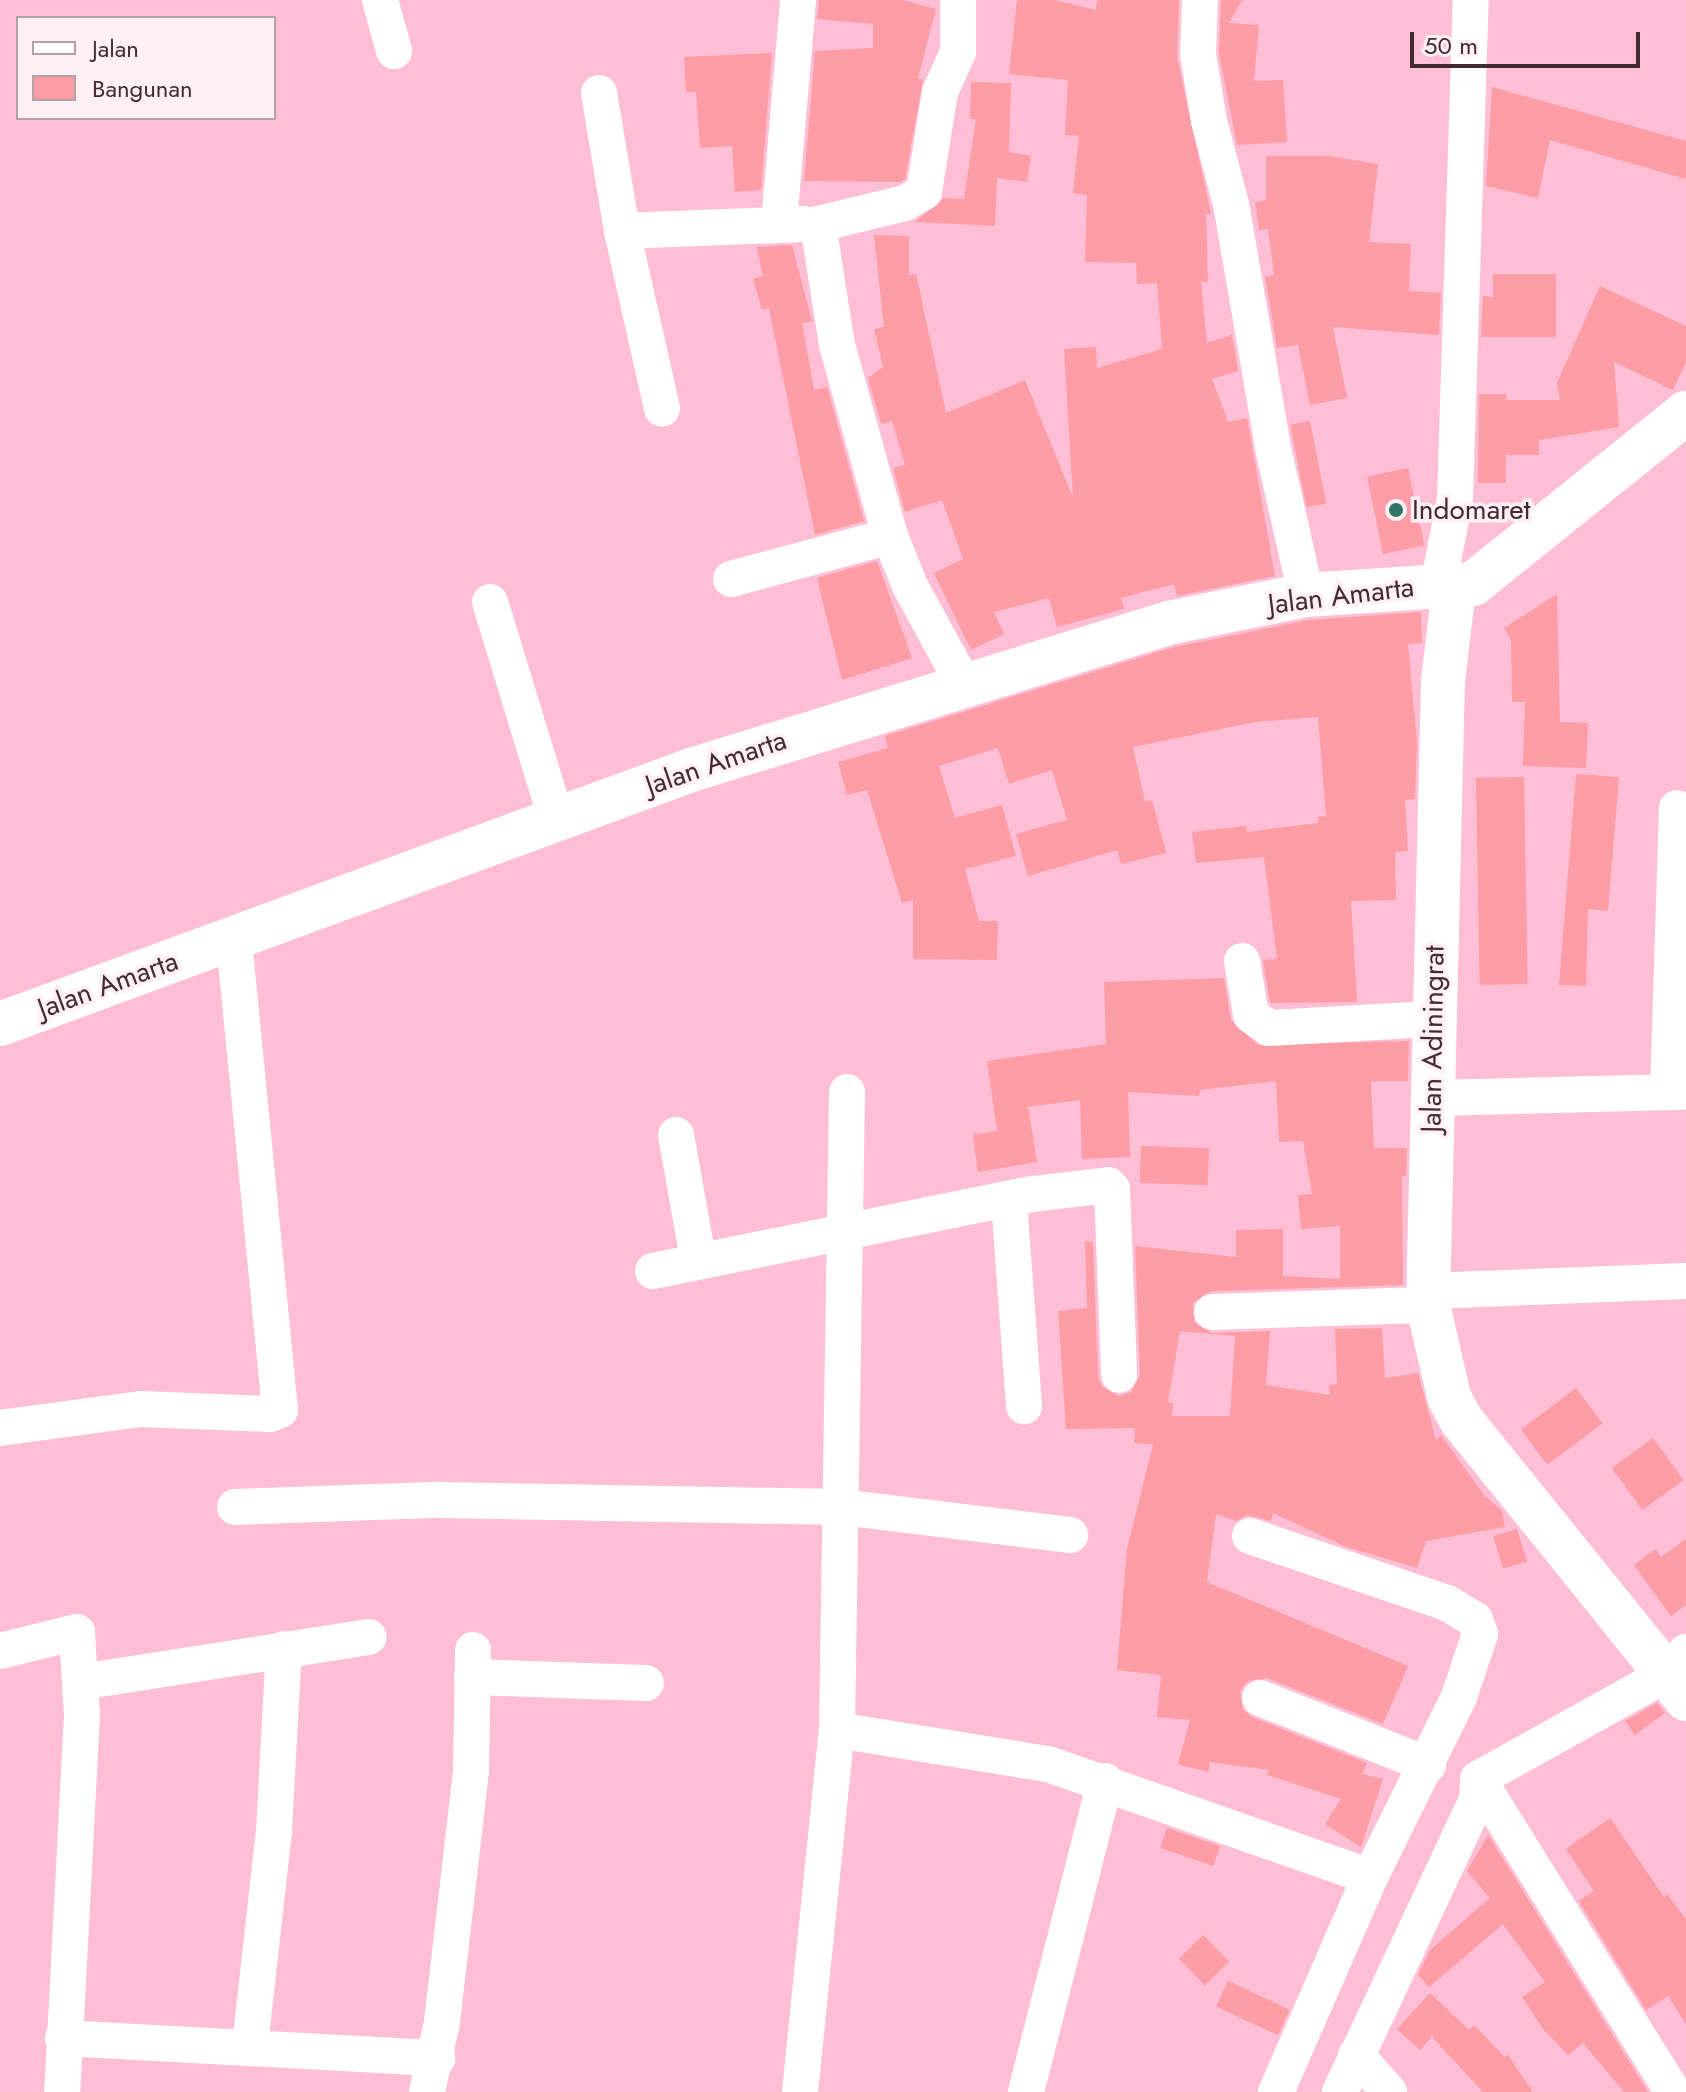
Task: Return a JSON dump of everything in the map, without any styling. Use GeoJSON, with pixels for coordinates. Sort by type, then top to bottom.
{"type":"FeatureCollection","features":[{"type":"Feature","properties":{"kind":"street"},"geometry":{"type":"LineString","coordinates":[[380,0],[394,51]]}},
{"type":"Feature","properties":{"kind":"street"},"geometry":{"type":"LineString","coordinates":[[779,223],[798,0]]}},
{"type":"Feature","properties":{"kind":"street"},"geometry":{"type":"LineString","coordinates":[[622,231],[818,224],[905,203],[924,192],[940,92],[958,52],[958,0]]}},
{"type":"Feature","properties":{"kind":"street"},"geometry":{"type":"LineString","coordinates":[[1200,0],[1198,54],[1209,121],[1231,204],[1273,448],[1306,595]]}},
{"type":"Feature","properties":{"kind":"street"},"geometry":{"type":"LineString","coordinates":[[1471,0],[1455,499],[1446,588],[1491,574],[1686,413]]}},
{"type":"Feature","properties":{"kind":"street"},"geometry":{"type":"LineString","coordinates":[[599,93],[622,231],[662,409]]}},
{"type":"Feature","properties":{"kind":"street"},"geometry":{"type":"LineString","coordinates":[[818,224],[837,345],[890,536],[910,586],[964,685]]}},
{"type":"Feature","properties":{"kind":"street"},"geometry":{"type":"LineString","coordinates":[[731,579],[890,536]]}},
{"type":"Feature","properties":{"kind":"street","name":"Jalan Amarta"},"geometry":{"type":"LineString","coordinates":[[0,1024],[691,770],[1168,623],[1306,595],[1446,588]]}},
{"type":"Feature","properties":{"kind":"street","name":"Jalan Adiningrat"},"geometry":{"type":"LineString","coordinates":[[1446,588],[1431,1019],[1428,1298],[1449,1397],[1462,1421],[1679,1675]]}},
{"type":"Feature","properties":{"kind":"street"},"geometry":{"type":"LineString","coordinates":[[490,602],[557,821]]}},
{"type":"Feature","properties":{"kind":"street"},"geometry":{"type":"LineString","coordinates":[[1432,1098],[1677,1092],[1677,808]]}},
{"type":"Feature","properties":{"kind":"street"},"geometry":{"type":"LineString","coordinates":[[0,1428],[141,1409],[270,1414],[280,1410],[234,938]]}},
{"type":"Feature","properties":{"kind":"street"},"geometry":{"type":"LineString","coordinates":[[1242,961],[1251,1015],[1269,1028],[1431,1019]]}},
{"type":"Feature","properties":{"kind":"street"},"geometry":{"type":"LineString","coordinates":[[800,2092],[837,1730],[847,1092]]}},
{"type":"Feature","properties":{"kind":"street"},"geometry":{"type":"LineString","coordinates":[[676,1135],[698,1259]]}},
{"type":"Feature","properties":{"kind":"street"},"geometry":{"type":"LineString","coordinates":[[653,1271],[698,1259],[1009,1201],[1112,1187],[1119,1375]]}},
{"type":"Feature","properties":{"kind":"street"},"geometry":{"type":"LineString","coordinates":[[1009,1201],[1024,1406]]}},
{"type":"Feature","properties":{"kind":"street"},"geometry":{"type":"LineString","coordinates":[[1212,1312],[1686,1281]]}},
{"type":"Feature","properties":{"kind":"street"},"geometry":{"type":"LineString","coordinates":[[235,1507],[440,1500],[841,1507],[1070,1535]]}},
{"type":"Feature","properties":{"kind":"street"},"geometry":{"type":"LineString","coordinates":[[1250,1536],[1447,1603],[1475,1620],[1479,1651],[1428,1765],[1370,1877],[1276,2092]]}},
{"type":"Feature","properties":{"kind":"street"},"geometry":{"type":"LineString","coordinates":[[0,1651],[77,1632],[81,1682],[62,2092]]}},
{"type":"Feature","properties":{"kind":"street"},"geometry":{"type":"LineString","coordinates":[[81,1682],[369,1637]]}},
{"type":"Feature","properties":{"kind":"street"},"geometry":{"type":"LineString","coordinates":[[250,2045],[274,1831],[284,1649]]}},
{"type":"Feature","properties":{"kind":"street"},"geometry":{"type":"LineString","coordinates":[[63,2038],[250,2045],[438,2082],[471,1770],[472,1664],[646,1683]]}},
{"type":"Feature","properties":{"kind":"street"},"geometry":{"type":"LineString","coordinates":[[1478,1779],[1679,1675]]}},
{"type":"Feature","properties":{"kind":"street"},"geometry":{"type":"LineString","coordinates":[[1260,1698],[1428,1765]]}},
{"type":"Feature","properties":{"kind":"street"},"geometry":{"type":"LineString","coordinates":[[837,1730],[1048,1764],[1105,1781],[1370,1877]]}},
{"type":"Feature","properties":{"kind":"street"},"geometry":{"type":"LineString","coordinates":[[1340,2092],[1477,1800],[1478,1779]]}},
{"type":"Feature","properties":{"kind":"street"},"geometry":{"type":"LineString","coordinates":[[1478,1779],[1673,2092]]}},
{"type":"Feature","properties":{"kind":"street"},"geometry":{"type":"LineString","coordinates":[[1026,2092],[1105,1781]]}},
{"type":"Feature","properties":{"kind":"street"},"geometry":{"type":"LineString","coordinates":[[1356,2055],[1389,2092]]}},
{"type":"Feature","properties":{"kind":"building"},"geometry":{"type":"Polygon","coordinates":[[[819,0],[903,0],[936,9],[918,78],[923,80],[905,179],[900,182],[804,181],[815,51],[873,48],[873,24],[817,19],[819,0]]]}},
{"type":"Feature","properties":{"kind":"building"},"geometry":{"type":"Polygon","coordinates":[[[1017,0],[1054,0],[1096,10],[1097,0],[1179,0],[1177,57],[1211,214],[1206,214],[1208,282],[1201,282],[1207,343],[1232,335],[1238,371],[1212,379],[1228,422],[1247,418],[1275,576],[1177,596],[1174,584],[1121,598],[1124,609],[1057,627],[1049,598],[994,612],[1004,634],[971,650],[934,573],[963,559],[942,500],[905,512],[893,468],[905,465],[892,421],[881,424],[868,378],[883,367],[874,329],[884,327],[874,235],[909,236],[909,275],[916,274],[946,413],[1025,380],[1073,498],[1064,349],[1096,347],[1097,368],[1162,349],[1157,283],[1137,284],[1136,263],[1085,262],[1087,195],[1073,193],[1079,136],[1065,135],[1068,80],[1009,74],[1017,0]]]}},
{"type":"Feature","properties":{"kind":"building"},"geometry":{"type":"Polygon","coordinates":[[[1221,0],[1242,0],[1229,23],[1259,25],[1254,81],[1283,80],[1287,142],[1237,145],[1219,53],[1221,0]]]}},
{"type":"Feature","properties":{"kind":"building"},"geometry":{"type":"Polygon","coordinates":[[[772,53],[761,190],[735,192],[732,146],[700,148],[696,92],[686,92],[684,57],[772,53]]]}},
{"type":"Feature","properties":{"kind":"building"},"geometry":{"type":"Polygon","coordinates":[[[971,82],[1011,83],[1009,152],[1031,156],[1027,182],[997,178],[995,226],[915,222],[944,198],[964,199],[976,119],[970,119],[971,82]]]}},
{"type":"Feature","properties":{"kind":"building"},"geometry":{"type":"Polygon","coordinates":[[[1492,87],[1686,141],[1686,179],[1550,140],[1538,198],[1486,186],[1492,87]]]}},
{"type":"Feature","properties":{"kind":"building"},"geometry":{"type":"Polygon","coordinates":[[[1266,156],[1329,156],[1378,164],[1369,242],[1411,244],[1409,291],[1441,293],[1439,335],[1333,327],[1347,398],[1310,405],[1298,345],[1277,348],[1265,277],[1274,275],[1268,229],[1259,230],[1255,202],[1266,200],[1266,156]]]}},
{"type":"Feature","properties":{"kind":"building"},"geometry":{"type":"Polygon","coordinates":[[[792,245],[812,321],[802,323],[814,390],[827,387],[864,521],[815,535],[769,308],[762,310],[753,279],[763,276],[757,247],[792,245]]]}},
{"type":"Feature","properties":{"kind":"building"},"geometry":{"type":"Polygon","coordinates":[[[1493,274],[1556,274],[1556,337],[1481,337],[1483,296],[1493,297],[1493,274]]]}},
{"type":"Feature","properties":{"kind":"building"},"geometry":{"type":"Polygon","coordinates":[[[1600,286],[1686,326],[1686,362],[1673,390],[1614,362],[1619,427],[1539,440],[1539,455],[1506,455],[1506,483],[1478,483],[1479,394],[1506,394],[1506,400],[1560,400],[1557,383],[1600,286]]]}},
{"type":"Feature","properties":{"kind":"building"},"geometry":{"type":"Polygon","coordinates":[[[1310,421],[1326,503],[1306,507],[1290,425],[1310,421]]]}},
{"type":"Feature","properties":{"kind":"building","name":"Indomaret"},"geometry":{"type":"Polygon","coordinates":[[[1408,468],[1424,545],[1383,554],[1367,477],[1408,468]]]}},
{"type":"Feature","properties":{"kind":"building"},"geometry":{"type":"Polygon","coordinates":[[[877,561],[912,658],[842,680],[817,578],[877,561]]]}},
{"type":"Feature","properties":{"kind":"building"},"geometry":{"type":"Polygon","coordinates":[[[1557,594],[1560,722],[1588,723],[1586,768],[1523,766],[1525,702],[1512,702],[1511,640],[1504,628],[1557,594]]]}},
{"type":"Feature","properties":{"kind":"building"},"geometry":{"type":"Polygon","coordinates":[[[1421,612],[1422,643],[1408,644],[1417,742],[1415,799],[1405,800],[1408,851],[1395,852],[1396,900],[1351,901],[1357,1002],[1270,1003],[1263,960],[1277,959],[1264,857],[1196,863],[1192,832],[1246,826],[1247,832],[1318,823],[1318,817],[1326,816],[1318,717],[1255,722],[1133,747],[1145,802],[1152,800],[1166,853],[1121,864],[1117,850],[1028,876],[1016,834],[1067,820],[1052,770],[1009,784],[998,748],[939,766],[955,818],[1002,805],[1016,856],[965,869],[979,921],[998,921],[997,960],[913,959],[913,900],[902,903],[867,790],[847,795],[838,762],[888,748],[885,736],[1174,647],[1309,620],[1421,612]]]}},
{"type":"Feature","properties":{"kind":"building"},"geometry":{"type":"Polygon","coordinates":[[[1576,774],[1619,777],[1608,911],[1588,909],[1586,986],[1559,985],[1576,774]]]}},
{"type":"Feature","properties":{"kind":"building"},"geometry":{"type":"Polygon","coordinates":[[[1524,777],[1528,984],[1480,985],[1476,778],[1524,777]]]}},
{"type":"Feature","properties":{"kind":"building"},"geometry":{"type":"Polygon","coordinates":[[[1224,978],[1231,1020],[1258,1045],[1409,1041],[1408,1081],[1371,1081],[1374,1148],[1407,1148],[1406,1176],[1402,1176],[1403,1285],[1211,1291],[1193,1303],[1194,1322],[1212,1333],[1270,1331],[1266,1385],[1330,1395],[1329,1385],[1337,1384],[1335,1329],[1382,1328],[1385,1378],[1418,1373],[1436,1440],[1441,1435],[1484,1495],[1502,1511],[1505,1527],[1426,1541],[1417,1568],[1344,1546],[1273,1513],[1271,1521],[1247,1515],[1236,1521],[1216,1514],[1207,1582],[1408,1666],[1383,1724],[1267,1678],[1248,1681],[1240,1691],[1243,1710],[1252,1717],[1367,1763],[1362,1774],[1383,1779],[1361,1847],[1325,1824],[1341,1799],[1267,1775],[1269,1770],[1210,1762],[1208,1772],[1178,1764],[1190,1720],[1157,1717],[1161,1675],[1117,1670],[1127,1549],[1153,1444],[1134,1443],[1135,1428],[1066,1429],[1058,1311],[1087,1308],[1085,1241],[1093,1242],[1098,1377],[1102,1387],[1119,1396],[1131,1392],[1140,1375],[1135,1246],[1236,1257],[1236,1230],[1283,1229],[1283,1276],[1340,1279],[1340,1226],[1301,1229],[1298,1195],[1312,1194],[1303,1141],[1279,1142],[1276,1081],[1200,1090],[1199,1096],[1128,1092],[1130,1157],[1082,1159],[1080,1100],[1028,1107],[1037,1162],[978,1172],[973,1135],[997,1131],[987,1061],[1106,1044],[1104,982],[1224,978]],[[1180,1331],[1168,1402],[1173,1403],[1172,1416],[1230,1416],[1235,1336],[1180,1331]]]}},
{"type":"Feature","properties":{"kind":"building"},"geometry":{"type":"Polygon","coordinates":[[[1141,1146],[1209,1148],[1208,1185],[1140,1183],[1141,1146]]]}},
{"type":"Feature","properties":{"kind":"building"},"geometry":{"type":"Polygon","coordinates":[[[1576,1388],[1602,1423],[1547,1465],[1521,1430],[1576,1388]]]}},
{"type":"Feature","properties":{"kind":"building"},"geometry":{"type":"Polygon","coordinates":[[[1653,1438],[1684,1480],[1642,1510],[1612,1468],[1653,1438]]]}},
{"type":"Feature","properties":{"kind":"building"},"geometry":{"type":"Polygon","coordinates":[[[1517,1529],[1527,1562],[1503,1569],[1493,1536],[1517,1529]]]}},
{"type":"Feature","properties":{"kind":"building"},"geometry":{"type":"Polygon","coordinates":[[[1686,1539],[1686,1605],[1671,1616],[1634,1565],[1655,1549],[1661,1557],[1686,1539]]]}},
{"type":"Feature","properties":{"kind":"building"},"geometry":{"type":"Polygon","coordinates":[[[1657,1703],[1665,1713],[1635,1735],[1625,1721],[1657,1703]]]}},
{"type":"Feature","properties":{"kind":"building"},"geometry":{"type":"Polygon","coordinates":[[[1610,1818],[1664,1897],[1667,1894],[1686,1919],[1686,2024],[1668,1996],[1646,2010],[1579,1901],[1594,1891],[1566,1849],[1610,1818]]]}},
{"type":"Feature","properties":{"kind":"building"},"geometry":{"type":"Polygon","coordinates":[[[1167,1828],[1220,1846],[1213,1866],[1160,1848],[1167,1828]]]}},
{"type":"Feature","properties":{"kind":"building"},"geometry":{"type":"Polygon","coordinates":[[[1488,1835],[1648,2092],[1624,2092],[1583,2043],[1568,2055],[1543,2029],[1522,1997],[1545,1982],[1503,1924],[1429,1987],[1418,1975],[1430,1950],[1490,1898],[1467,1871],[1488,1835]]]}},
{"type":"Feature","properties":{"kind":"building"},"geometry":{"type":"Polygon","coordinates":[[[1203,1935],[1229,1961],[1205,1985],[1179,1959],[1203,1935]]]}},
{"type":"Feature","properties":{"kind":"building"},"geometry":{"type":"Polygon","coordinates":[[[1228,1981],[1290,2010],[1278,2035],[1216,2006],[1228,1981]]]}},
{"type":"Feature","properties":{"kind":"building"},"geometry":{"type":"Polygon","coordinates":[[[1430,1993],[1469,2030],[1474,2025],[1505,2057],[1508,2055],[1533,2092],[1483,2092],[1432,2037],[1420,2050],[1397,2029],[1430,1993]]]}},
{"type":"Feature","properties":{"kind":"place","name":"Indomaret"},"geometry":{"type":"Point","coordinates":[1396,510]}}]}
